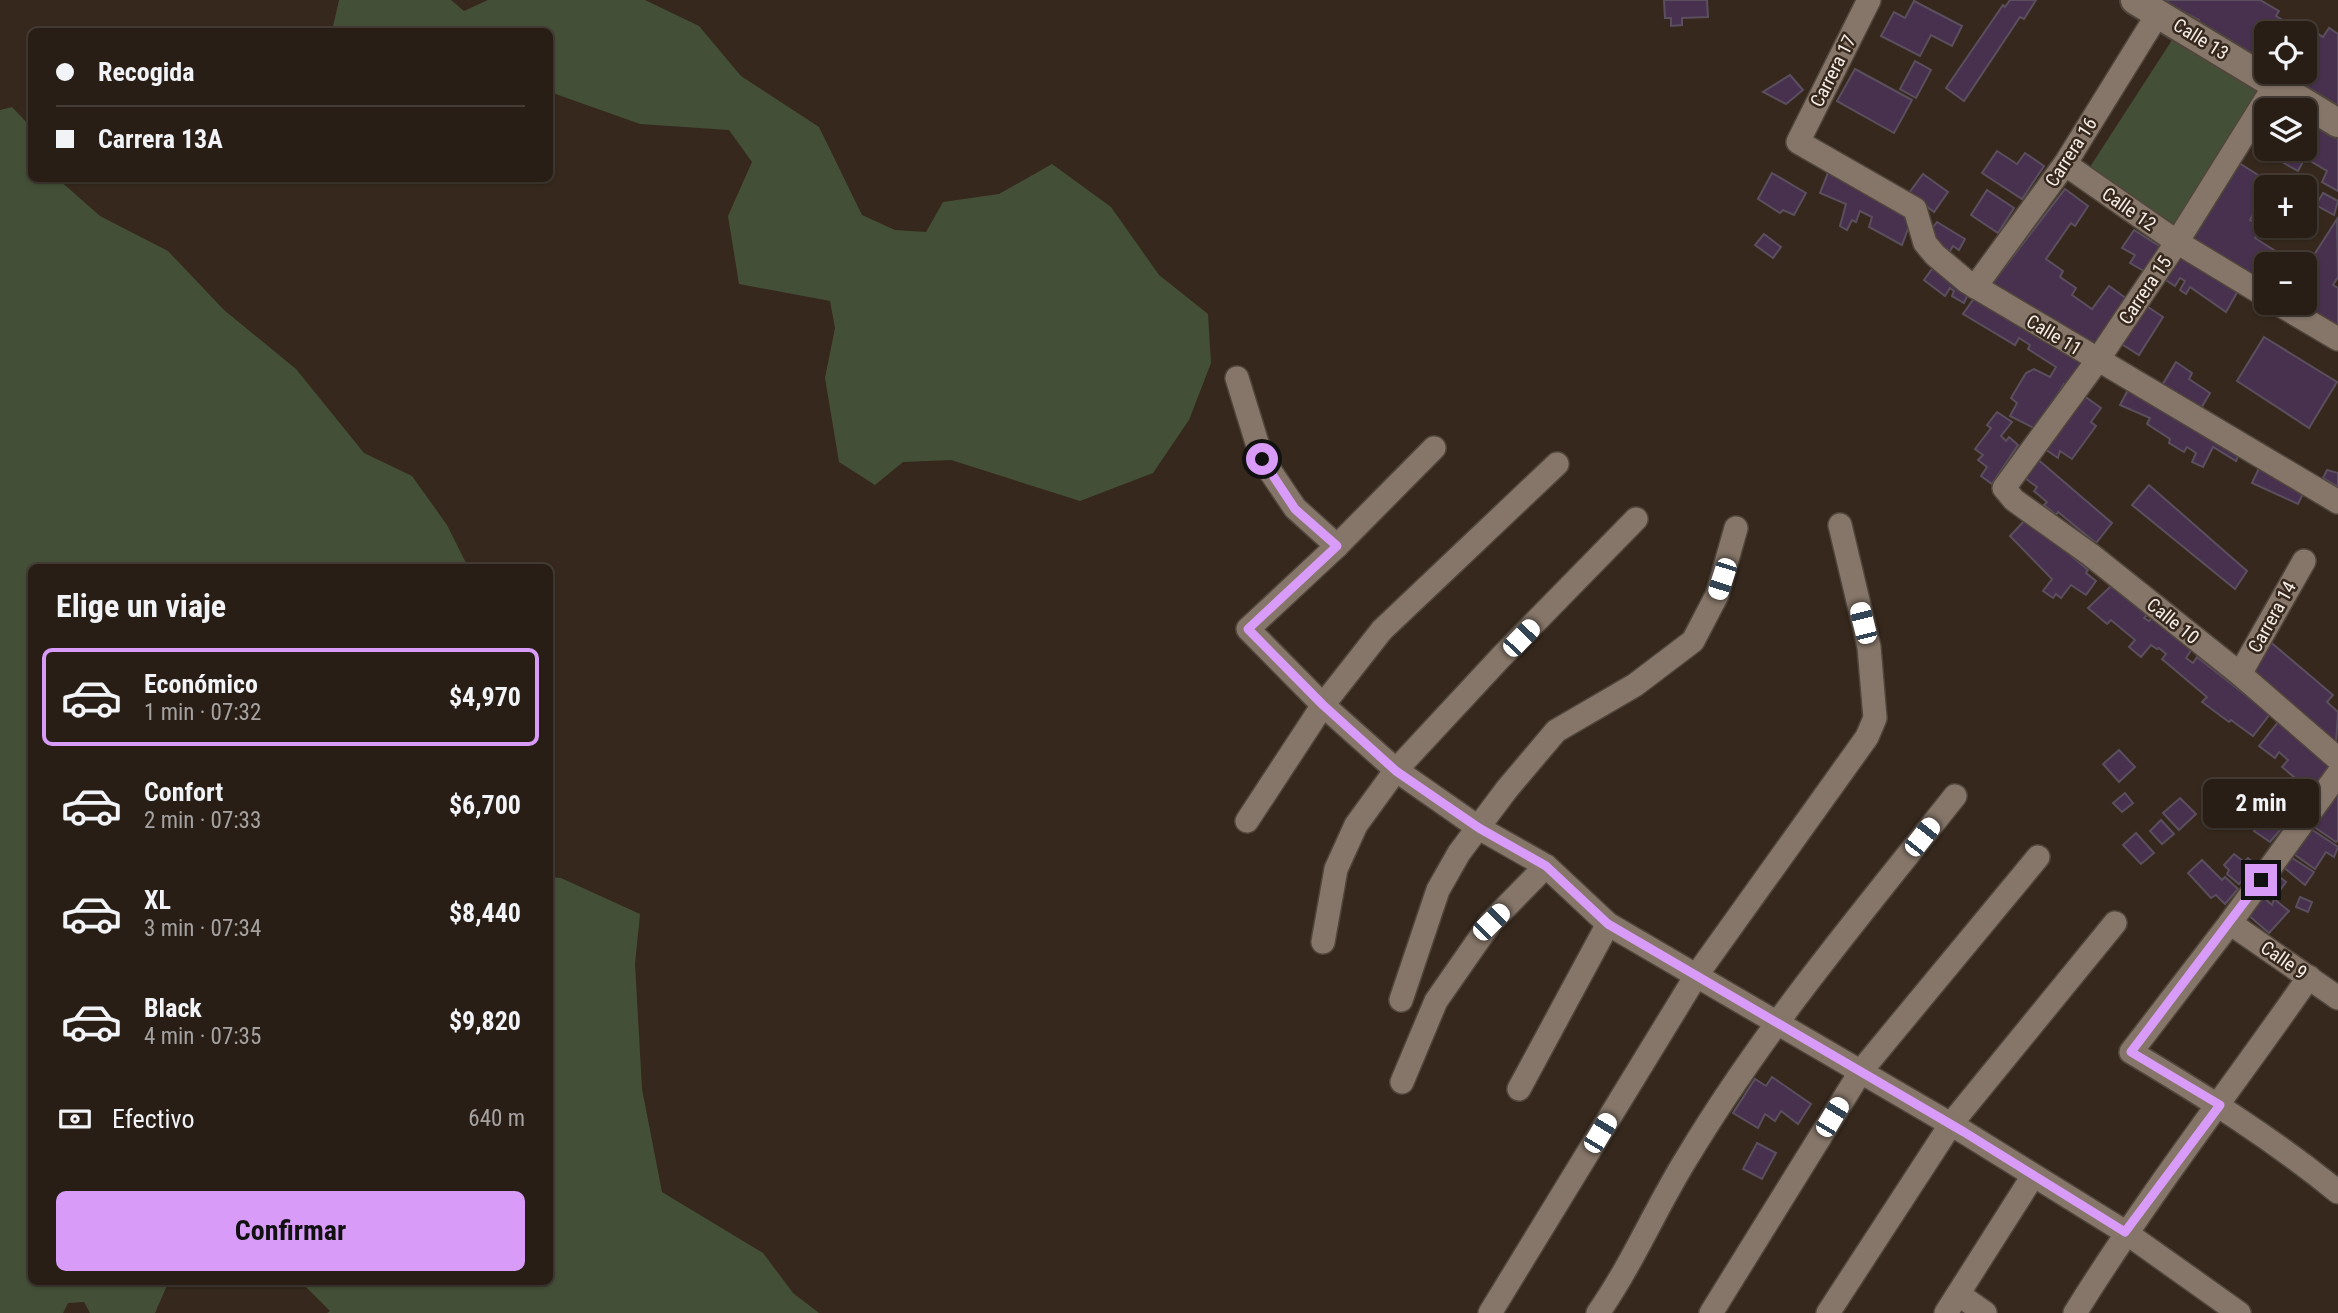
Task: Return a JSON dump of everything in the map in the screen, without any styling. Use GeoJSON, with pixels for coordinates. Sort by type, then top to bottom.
{"type":"FeatureCollection","features":[{"type":"Feature","properties":{"kind":"street","name":"Carrera 17"},"geometry":{"type":"LineString","coordinates":[[1798,142],[1870,0]]}},
{"type":"Feature","properties":{"kind":"street","name":"Calle 13"},"geometry":{"type":"LineString","coordinates":[[2147,6],[2338,123]]}},
{"type":"Feature","properties":{"kind":"street","name":"Carrera 16"},"geometry":{"type":"LineString","coordinates":[[1975,287],[2065,164],[2147,6]]}},
{"type":"Feature","properties":{"kind":"street","name":"Carrera 15"},"geometry":{"type":"LineString","coordinates":[[2004,488],[2097,361],[2177,242],[2275,85]]}},
{"type":"Feature","properties":{"kind":"street","name":"Calle 11"},"geometry":{"type":"LineString","coordinates":[[1798,142],[1916,209],[1925,243],[1935,255],[1975,287],[2097,361],[2202,419],[2338,502]]}},
{"type":"Feature","properties":{"kind":"street","name":"Calle 12"},"geometry":{"type":"LineString","coordinates":[[2065,164],[2177,242],[2254,289]]}},
{"type":"Feature","properties":{"kind":"street"},"geometry":{"type":"LineString","coordinates":[[2297,315],[2338,339]]}},
{"type":"Feature","properties":{"kind":"street"},"geometry":{"type":"LineString","coordinates":[[1237,378],[1262,459],[1295,509],[1337,546]]}},
{"type":"Feature","properties":{"kind":"street"},"geometry":{"type":"LineString","coordinates":[[1434,448],[1337,546],[1248,629],[1323,705],[1396,771],[1479,828],[1546,866],[1608,924],[1951,1124],[2125,1232],[2239,1313]]}},
{"type":"Feature","properties":{"kind":"street"},"geometry":{"type":"LineString","coordinates":[[1247,821],[1323,705],[1382,630],[1557,464]]}},
{"type":"Feature","properties":{"kind":"street","name":"Calle 10"},"geometry":{"type":"LineString","coordinates":[[2004,488],[2014,500],[2091,555],[2240,674],[2338,759]]}},
{"type":"Feature","properties":{"kind":"street"},"geometry":{"type":"LineString","coordinates":[[1323,942],[1336,869],[1356,825],[1396,771],[1501,657],[1636,519]]}},
{"type":"Feature","properties":{"kind":"street"},"geometry":{"type":"LineString","coordinates":[[1490,1313],[1696,976],[1867,737],[1875,718],[1869,647],[1840,525]]}},
{"type":"Feature","properties":{"kind":"street"},"geometry":{"type":"LineString","coordinates":[[1401,1000],[1438,890],[1459,853],[1507,789],[1556,731],[1635,685],[1693,641],[1717,595],[1736,528]]}},
{"type":"Feature","properties":{"kind":"street","name":"Carrera 14"},"geometry":{"type":"LineString","coordinates":[[2240,674],[2304,561]]}},
{"type":"Feature","properties":{"kind":"street"},"geometry":{"type":"LineString","coordinates":[[2338,774],[2230,923],[2131,1052],[2220,1105],[2305,1165],[2338,1192]]}},
{"type":"Feature","properties":{"kind":"street"},"geometry":{"type":"LineString","coordinates":[[1598,1313],[1621,1280],[1687,1156],[1776,1022],[1955,796]]}},
{"type":"Feature","properties":{"kind":"street"},"geometry":{"type":"LineString","coordinates":[[1711,1313],[1860,1071],[2038,857]]}},
{"type":"Feature","properties":{"kind":"street"},"geometry":{"type":"LineString","coordinates":[[1402,1082],[1436,1001],[1491,922],[1546,866]]}},
{"type":"Feature","properties":{"kind":"street"},"geometry":{"type":"LineString","coordinates":[[1828,1313],[1951,1124],[2115,923]]}},
{"type":"Feature","properties":{"kind":"street","name":"Calle 9"},"geometry":{"type":"LineString","coordinates":[[2230,923],[2338,998]]}},
{"type":"Feature","properties":{"kind":"street"},"geometry":{"type":"LineString","coordinates":[[1519,1089],[1608,924]]}},
{"type":"Feature","properties":{"kind":"street"},"geometry":{"type":"LineString","coordinates":[[2075,1313],[2125,1232],[2220,1105],[2309,977]]}},
{"type":"Feature","properties":{"kind":"street"},"geometry":{"type":"LineString","coordinates":[[1985,1313],[1952,1304],[2033,1176]]}},
{"type":"Feature","properties":{"kind":"green space"},"geometry":{"type":"Polygon","coordinates":[[[339,0],[451,0],[464,11],[488,0],[645,0],[699,26],[741,76],[819,127],[862,215],[895,230],[926,232],[943,202],[999,194],[1052,164],[1111,207],[1159,275],[1208,314],[1211,363],[1189,420],[1153,473],[1080,501],[951,460],[903,462],[875,485],[839,462],[825,378],[835,328],[830,301],[739,284],[728,216],[752,162],[729,130],[640,124],[553,93],[553,28],[333,28],[339,0]]]}},
{"type":"Feature","properties":{"kind":"green space"},"geometry":{"type":"Polygon","coordinates":[[[2174,37],[2261,89],[2174,224],[2088,170],[2174,37]]]}},
{"type":"Feature","properties":{"kind":"green space"},"geometry":{"type":"Polygon","coordinates":[[[12,107],[28,124],[28,182],[61,182],[100,216],[168,251],[224,310],[296,369],[364,453],[412,476],[447,525],[466,564],[28,564],[28,1285],[167,1285],[155,1313],[90,1313],[84,1302],[68,1303],[63,1313],[0,1313],[0,110],[12,107]]]}},
{"type":"Feature","properties":{"kind":"green space"},"geometry":{"type":"Polygon","coordinates":[[[553,877],[561,878],[640,914],[635,964],[642,1089],[662,1192],[763,1253],[793,1293],[819,1313],[327,1313],[330,1311],[304,1285],[553,1285],[553,877]]]}},
{"type":"Feature","properties":{"kind":"building"},"geometry":{"type":"Polygon","coordinates":[[[1664,0],[1707,0],[1708,17],[1682,18],[1682,25],[1671,26],[1671,18],[1665,18],[1664,0]]]}},
{"type":"Feature","properties":{"kind":"building"},"geometry":{"type":"Polygon","coordinates":[[[2010,0],[2036,0],[2024,19],[2020,17],[1964,101],[1946,88],[2003,5],[2005,7],[2010,0]]]}},
{"type":"Feature","properties":{"kind":"building"},"geometry":{"type":"Polygon","coordinates":[[[2160,0],[2260,0],[2279,11],[2276,16],[2285,21],[2254,21],[2254,59],[2196,25],[2199,20],[2160,0]]]}},
{"type":"Feature","properties":{"kind":"building"},"geometry":{"type":"Polygon","coordinates":[[[1914,1],[1962,26],[1952,46],[1931,35],[1920,56],[1881,36],[1894,12],[1905,18],[1914,1]]]}},
{"type":"Feature","properties":{"kind":"building"},"geometry":{"type":"Polygon","coordinates":[[[2329,28],[2338,34],[2338,108],[2297,84],[2317,84],[2317,33],[2323,37],[2329,28]]]}},
{"type":"Feature","properties":{"kind":"building"},"geometry":{"type":"Polygon","coordinates":[[[1915,61],[1931,70],[1916,98],[1900,89],[1915,61]]]}},
{"type":"Feature","properties":{"kind":"building"},"geometry":{"type":"Polygon","coordinates":[[[1855,69],[1912,100],[1894,133],[1837,101],[1855,69]]]}},
{"type":"Feature","properties":{"kind":"building"},"geometry":{"type":"Polygon","coordinates":[[[1790,75],[1803,90],[1786,104],[1763,92],[1790,75]]]}},
{"type":"Feature","properties":{"kind":"building"},"geometry":{"type":"Polygon","coordinates":[[[2317,125],[2338,138],[2338,191],[2322,182],[2327,171],[2310,161],[2317,161],[2317,125]]]}},
{"type":"Feature","properties":{"kind":"building"},"geometry":{"type":"Polygon","coordinates":[[[1997,151],[2017,164],[2025,153],[2044,166],[2022,199],[1982,173],[1997,151]]]}},
{"type":"Feature","properties":{"kind":"building"},"geometry":{"type":"Polygon","coordinates":[[[2280,161],[2303,161],[2298,171],[2280,161]]]}},
{"type":"Feature","properties":{"kind":"building"},"geometry":{"type":"Polygon","coordinates":[[[2239,163],[2258,175],[2254,175],[2254,213],[2250,220],[2254,222],[2254,238],[2277,252],[2254,252],[2254,280],[2188,241],[2239,163]]]}},
{"type":"Feature","properties":{"kind":"building"},"geometry":{"type":"Polygon","coordinates":[[[1772,173],[1806,193],[1794,215],[1783,210],[1780,213],[1758,199],[1772,173]]]}},
{"type":"Feature","properties":{"kind":"building"},"geometry":{"type":"Polygon","coordinates":[[[1828,173],[1913,215],[1902,245],[1869,227],[1872,217],[1860,211],[1856,222],[1852,220],[1847,230],[1840,226],[1846,204],[1820,193],[1828,173]]]}},
{"type":"Feature","properties":{"kind":"building"},"geometry":{"type":"Polygon","coordinates":[[[1923,174],[1948,192],[1934,212],[1909,193],[1923,174]]]}},
{"type":"Feature","properties":{"kind":"building"},"geometry":{"type":"Polygon","coordinates":[[[2065,189],[2088,206],[2075,226],[2071,223],[2046,259],[2063,271],[2060,277],[2076,288],[2072,295],[2092,309],[2109,286],[2127,299],[2094,347],[1991,285],[2065,189]]]}},
{"type":"Feature","properties":{"kind":"building"},"geometry":{"type":"Polygon","coordinates":[[[1987,190],[2014,208],[1998,233],[1971,215],[1987,190]]]}},
{"type":"Feature","properties":{"kind":"building"},"geometry":{"type":"Polygon","coordinates":[[[2323,193],[2338,201],[2334,215],[2317,203],[2323,193]]]}},
{"type":"Feature","properties":{"kind":"building"},"geometry":{"type":"Polygon","coordinates":[[[2337,219],[2338,277],[2333,285],[2338,288],[2338,330],[2312,315],[2317,315],[2316,252],[2337,219]]]}},
{"type":"Feature","properties":{"kind":"building"},"geometry":{"type":"Polygon","coordinates":[[[1937,222],[1965,239],[1959,250],[1953,246],[1947,256],[1929,232],[1937,222]]]}},
{"type":"Feature","properties":{"kind":"building"},"geometry":{"type":"Polygon","coordinates":[[[2134,230],[2164,249],[2149,274],[2130,263],[2135,255],[2122,248],[2134,230]]]}},
{"type":"Feature","properties":{"kind":"building"},"geometry":{"type":"Polygon","coordinates":[[[1764,234],[1781,247],[1773,258],[1755,245],[1764,234]]]}},
{"type":"Feature","properties":{"kind":"building"},"geometry":{"type":"Polygon","coordinates":[[[2179,253],[2239,289],[2226,312],[2190,287],[2186,294],[2180,290],[2185,281],[2180,278],[2175,286],[2164,279],[2179,253]]]}},
{"type":"Feature","properties":{"kind":"building"},"geometry":{"type":"Polygon","coordinates":[[[1935,265],[1969,292],[1964,303],[1952,296],[1954,291],[1950,288],[1945,296],[1924,280],[1935,265]]]}},
{"type":"Feature","properties":{"kind":"building"},"geometry":{"type":"Polygon","coordinates":[[[1977,294],[2084,362],[2068,386],[2064,384],[2036,429],[2010,416],[2017,403],[2011,398],[2026,373],[2034,369],[2050,377],[2056,367],[2028,349],[2030,345],[2019,338],[2015,345],[1963,314],[1977,294]]]}},
{"type":"Feature","properties":{"kind":"building"},"geometry":{"type":"Polygon","coordinates":[[[2145,305],[2163,317],[2139,355],[2120,343],[2145,305]]]}},
{"type":"Feature","properties":{"kind":"building"},"geometry":{"type":"Polygon","coordinates":[[[2264,337],[2337,382],[2309,428],[2237,381],[2264,337]]]}},
{"type":"Feature","properties":{"kind":"building"},"geometry":{"type":"Polygon","coordinates":[[[2176,362],[2192,373],[2189,379],[2210,393],[2200,410],[2161,387],[2176,362]]]}},
{"type":"Feature","properties":{"kind":"building"},"geometry":{"type":"Polygon","coordinates":[[[2129,388],[2240,451],[2236,461],[2213,447],[2203,467],[2192,462],[2196,453],[2187,447],[2184,452],[2169,443],[2170,439],[2147,424],[2150,418],[2120,405],[2129,388]]]}},
{"type":"Feature","properties":{"kind":"building"},"geometry":{"type":"Polygon","coordinates":[[[2080,393],[2101,408],[2091,422],[2096,426],[2072,459],[2060,451],[2058,458],[2042,447],[2080,393]]]}},
{"type":"Feature","properties":{"kind":"building"},"geometry":{"type":"Polygon","coordinates":[[[1997,412],[2012,422],[2001,436],[2006,441],[2009,437],[2018,445],[1992,484],[1981,476],[1987,467],[1978,460],[1983,455],[1975,449],[1991,428],[1987,425],[1997,412]]]}},
{"type":"Feature","properties":{"kind":"building"},"geometry":{"type":"Polygon","coordinates":[[[2035,457],[2112,523],[2096,543],[2058,512],[2056,515],[2044,505],[2047,502],[2034,491],[2037,487],[2022,476],[2035,457]]]}},
{"type":"Feature","properties":{"kind":"building"},"geometry":{"type":"Polygon","coordinates":[[[2261,464],[2305,490],[2298,504],[2252,483],[2261,464]]]}},
{"type":"Feature","properties":{"kind":"building"},"geometry":{"type":"Polygon","coordinates":[[[2327,470],[2338,473],[2338,487],[2323,478],[2327,470]]]}},
{"type":"Feature","properties":{"kind":"building"},"geometry":{"type":"Polygon","coordinates":[[[2149,485],[2247,571],[2235,589],[2132,505],[2149,485]]]}},
{"type":"Feature","properties":{"kind":"building"},"geometry":{"type":"Polygon","coordinates":[[[2027,518],[2088,570],[2086,573],[2096,581],[2086,595],[2071,585],[2061,598],[2056,594],[2053,598],[2043,591],[2052,579],[2010,536],[2027,518]]]}},
{"type":"Feature","properties":{"kind":"building"},"geometry":{"type":"Polygon","coordinates":[[[2111,586],[2147,615],[2144,618],[2149,621],[2153,617],[2192,649],[2186,658],[2193,663],[2197,657],[2270,714],[2253,736],[2202,702],[2207,697],[2162,659],[2166,654],[2159,648],[2151,645],[2141,657],[2129,647],[2135,640],[2111,620],[2107,624],[2088,608],[2111,586]]]}},
{"type":"Feature","properties":{"kind":"building"},"geometry":{"type":"Polygon","coordinates":[[[2267,639],[2333,695],[2327,702],[2338,712],[2336,744],[2244,666],[2267,639]]]}},
{"type":"Feature","properties":{"kind":"building"},"geometry":{"type":"Polygon","coordinates":[[[2279,721],[2331,767],[2313,788],[2308,784],[2306,787],[2282,767],[2288,760],[2279,752],[2275,758],[2259,746],[2279,721]]]}},
{"type":"Feature","properties":{"kind":"building"},"geometry":{"type":"Polygon","coordinates":[[[2119,750],[2135,767],[2119,782],[2103,764],[2119,750]]]}},
{"type":"Feature","properties":{"kind":"building"},"geometry":{"type":"Polygon","coordinates":[[[2338,788],[2338,840],[2336,842],[2310,824],[2338,788]]]}},
{"type":"Feature","properties":{"kind":"building"},"geometry":{"type":"Polygon","coordinates":[[[2125,793],[2133,803],[2122,812],[2113,803],[2125,793]]]}},
{"type":"Feature","properties":{"kind":"building"},"geometry":{"type":"Polygon","coordinates":[[[2276,796],[2295,812],[2270,842],[2254,831],[2266,816],[2263,814],[2276,796]]]}},
{"type":"Feature","properties":{"kind":"building"},"geometry":{"type":"Polygon","coordinates":[[[2180,798],[2196,814],[2179,830],[2163,813],[2180,798]]]}},
{"type":"Feature","properties":{"kind":"building"},"geometry":{"type":"Polygon","coordinates":[[[2161,820],[2174,834],[2162,844],[2150,831],[2161,820]]]}},
{"type":"Feature","properties":{"kind":"building"},"geometry":{"type":"Polygon","coordinates":[[[2311,829],[2338,847],[2334,857],[2326,852],[2315,869],[2291,852],[2311,829]]]}},
{"type":"Feature","properties":{"kind":"building"},"geometry":{"type":"Polygon","coordinates":[[[2136,833],[2154,853],[2141,864],[2123,845],[2136,833]]]}},
{"type":"Feature","properties":{"kind":"building"},"geometry":{"type":"Polygon","coordinates":[[[2234,854],[2244,862],[2248,858],[2256,865],[2239,884],[2227,874],[2229,870],[2224,865],[2234,854]]]}},
{"type":"Feature","properties":{"kind":"building"},"geometry":{"type":"Polygon","coordinates":[[[2289,856],[2314,872],[2305,885],[2282,866],[2289,856]]]}},
{"type":"Feature","properties":{"kind":"building"},"geometry":{"type":"Polygon","coordinates":[[[2202,860],[2222,880],[2225,877],[2238,889],[2225,904],[2216,895],[2211,898],[2188,873],[2202,860]]]}},
{"type":"Feature","properties":{"kind":"building"},"geometry":{"type":"Polygon","coordinates":[[[2277,875],[2286,882],[2277,894],[2268,887],[2277,875]]]}},
{"type":"Feature","properties":{"kind":"building"},"geometry":{"type":"Polygon","coordinates":[[[2262,896],[2272,905],[2274,899],[2289,911],[2269,933],[2247,914],[2262,896]]]}},
{"type":"Feature","properties":{"kind":"building"},"geometry":{"type":"Polygon","coordinates":[[[2300,897],[2312,902],[2308,912],[2296,907],[2300,897]]]}},
{"type":"Feature","properties":{"kind":"building"},"geometry":{"type":"Polygon","coordinates":[[[1772,1077],[1811,1104],[1798,1124],[1781,1111],[1775,1121],[1765,1114],[1758,1128],[1733,1113],[1755,1079],[1766,1086],[1772,1077]]]}},
{"type":"Feature","properties":{"kind":"building"},"geometry":{"type":"Polygon","coordinates":[[[1757,1143],[1776,1153],[1762,1179],[1743,1169],[1757,1143]]]}},
{"type":"Feature","properties":{"kind":"route"},"geometry":{"type":"LineString","coordinates":[[1262,459],[1295,509],[1337,546],[1248,629],[1341,722],[1396,771],[1479,828],[1546,866],[1608,924],[1964,1132],[2125,1232],[2220,1105],[2131,1052],[2261,880]]}}]}
